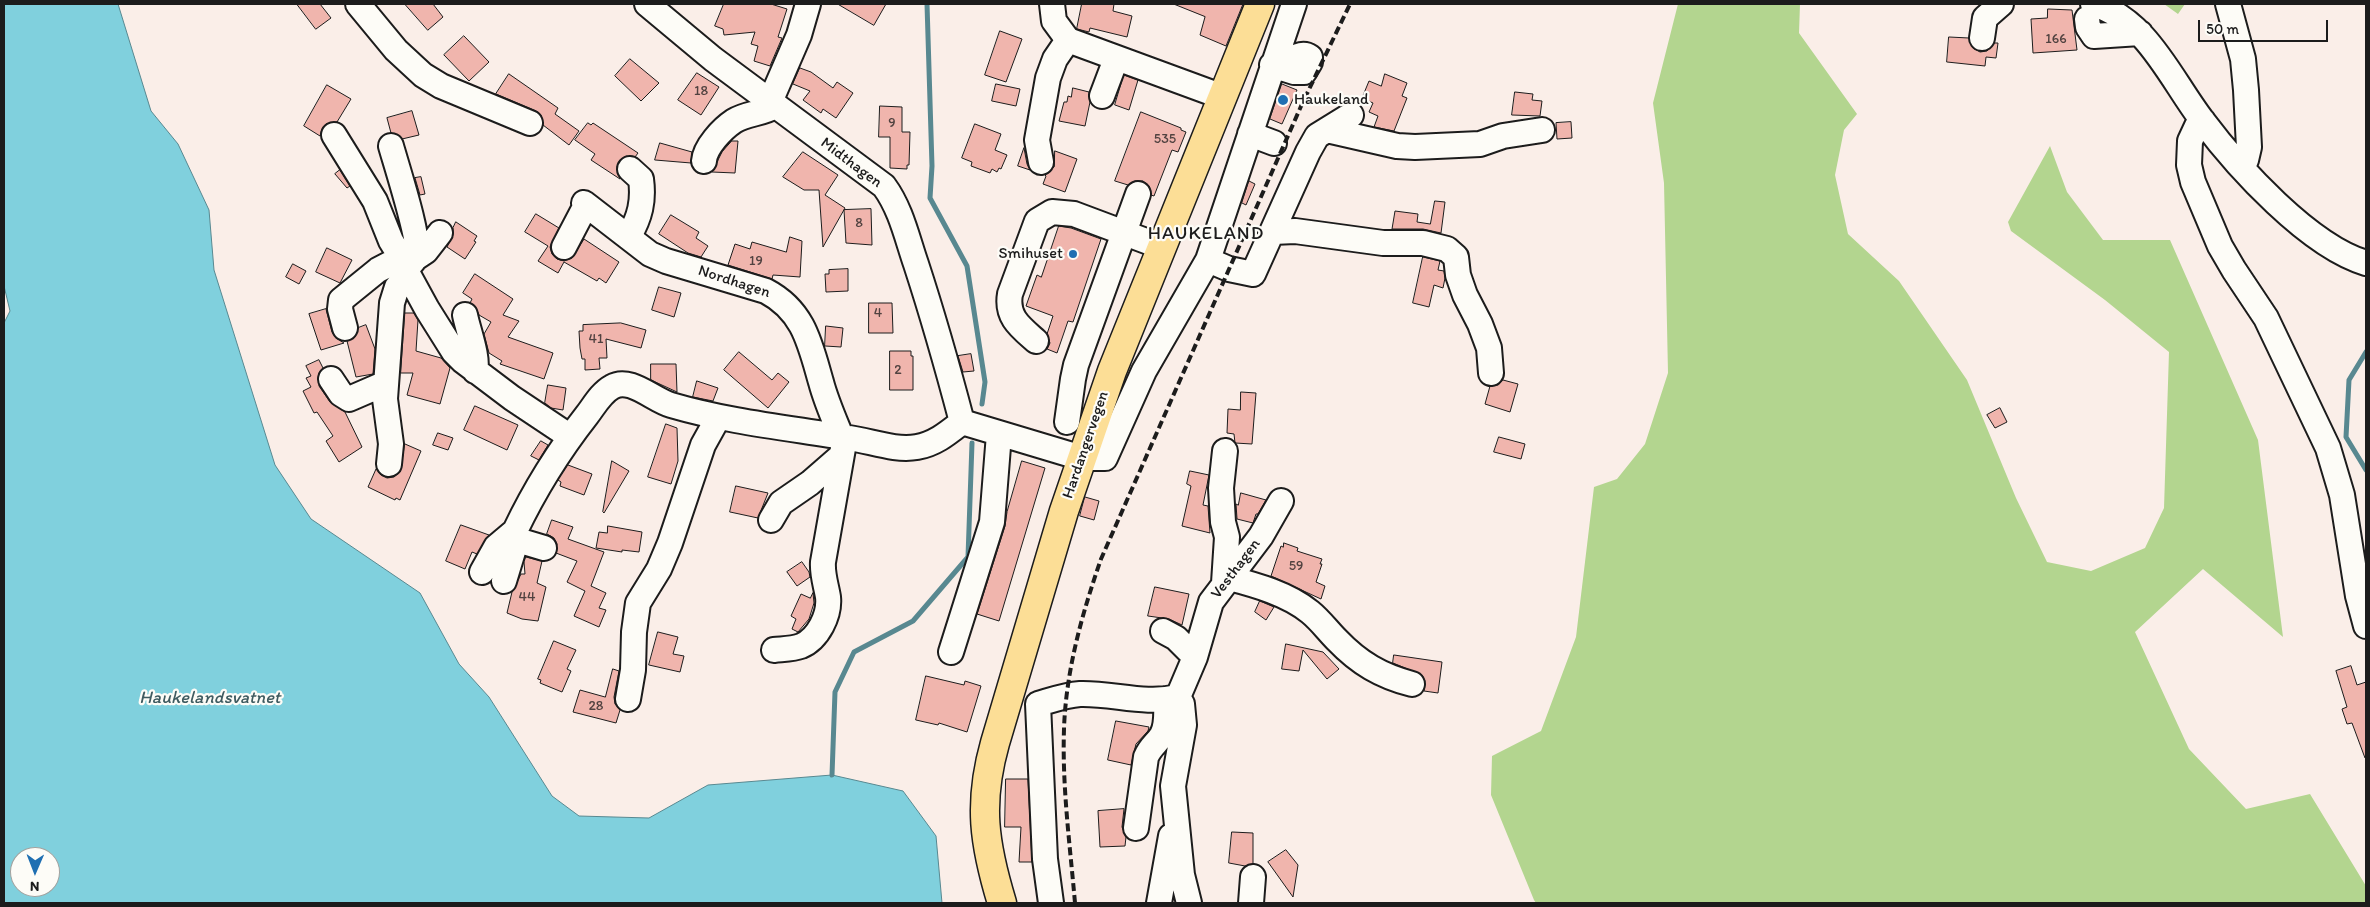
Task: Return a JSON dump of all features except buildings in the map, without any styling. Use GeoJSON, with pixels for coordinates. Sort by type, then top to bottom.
{"type":"FeatureCollection","features":[{"type":"Feature","properties":{"kind":"main road","name":"Hardangervegen"},"geometry":{"type":"LineString","coordinates":[[1002,903],[993,870],[984,820],[984,796],[988,768],[1059,527],[1112,371],[1260,4]]}},
{"type":"Feature","properties":{"kind":"street"},"geometry":{"type":"LineString","coordinates":[[358,4],[396,50],[423,75],[441,86],[530,123]]}},
{"type":"Feature","properties":{"kind":"street","name":"Midthagen"},"geometry":{"type":"LineString","coordinates":[[647,4],[698,47],[884,186],[893,198],[942,346],[962,422]]}},
{"type":"Feature","properties":{"kind":"street"},"geometry":{"type":"LineString","coordinates":[[704,161],[708,148],[734,121],[766,112],[773,104],[799,35],[808,4]]}},
{"type":"Feature","properties":{"kind":"street"},"geometry":{"type":"LineString","coordinates":[[1052,4],[1054,21],[1068,40],[1223,97]]}},
{"type":"Feature","properties":{"kind":"street"},"geometry":{"type":"LineString","coordinates":[[504,581],[515,535],[536,488],[569,436],[602,395],[611,387],[620,384],[635,386],[668,404],[718,418],[842,443],[915,448],[942,438],[962,422],[1082,458],[1105,458],[1144,371],[1208,260],[1250,134],[1276,66],[1294,4]]}},
{"type":"Feature","properties":{"kind":"street"},"geometry":{"type":"LineString","coordinates":[[1982,38],[1985,18],[1999,4]]}},
{"type":"Feature","properties":{"kind":"street"},"geometry":{"type":"LineString","coordinates":[[2228,4],[2243,59],[2246,90],[2249,147],[2246,160],[2241,165]]}},
{"type":"Feature","properties":{"kind":"street"},"geometry":{"type":"LineString","coordinates":[[2090,11],[2123,18],[2140,33],[2159,56],[2203,121],[2266,192],[2310,232],[2333,248],[2366,263]]}},
{"type":"Feature","properties":{"kind":"street"},"geometry":{"type":"LineString","coordinates":[[1041,162],[1036,140],[1048,78],[1055,59],[1068,40]]}},
{"type":"Feature","properties":{"kind":"street"},"geometry":{"type":"LineString","coordinates":[[1102,96],[1116,59]]}},
{"type":"Feature","properties":{"kind":"street"},"geometry":{"type":"LineString","coordinates":[[1208,260],[1253,274],[1317,136],[1352,115]]}},
{"type":"Feature","properties":{"kind":"street"},"geometry":{"type":"LineString","coordinates":[[2203,121],[2197,126],[2190,141],[2189,165],[2193,182],[2220,246],[2266,318],[2328,448],[2342,495],[2358,596],[2366,626]]}},
{"type":"Feature","properties":{"kind":"street"},"geometry":{"type":"LineString","coordinates":[[1327,130],[1397,146],[1415,147],[1480,144],[1503,136],[1542,130]]}},
{"type":"Feature","properties":{"kind":"street"},"geometry":{"type":"LineString","coordinates":[[1250,134],[1274,142]]}},
{"type":"Feature","properties":{"kind":"street"},"geometry":{"type":"LineString","coordinates":[[334,135],[375,201],[390,241],[406,263],[427,309],[454,352],[476,371],[537,416],[569,436]]}},
{"type":"Feature","properties":{"kind":"street"},"geometry":{"type":"LineString","coordinates":[[389,464],[391,444],[385,399],[392,303],[406,263],[413,224],[391,146]]}},
{"type":"Feature","properties":{"kind":"street"},"geometry":{"type":"LineString","coordinates":[[628,236],[640,214],[643,191],[641,179],[630,169]]}},
{"type":"Feature","properties":{"kind":"street"},"geometry":{"type":"LineString","coordinates":[[1068,422],[1071,388],[1076,365],[1138,194]]}},
{"type":"Feature","properties":{"kind":"street","name":"Nordhagen"},"geometry":{"type":"LineString","coordinates":[[564,247],[585,204],[650,254],[666,261],[766,291],[781,299],[794,312],[805,331],[842,443]]}},
{"type":"Feature","properties":{"kind":"street"},"geometry":{"type":"LineString","coordinates":[[1036,341],[1022,329],[1008,306],[1010,294],[1036,221],[1052,212],[1074,214],[1162,246]]}},
{"type":"Feature","properties":{"kind":"street"},"geometry":{"type":"LineString","coordinates":[[1273,232],[1295,231],[1382,242],[1423,243],[1447,249],[1456,257],[1458,275],[1465,295],[1480,324],[1489,348],[1491,373]]}},
{"type":"Feature","properties":{"kind":"street"},"geometry":{"type":"LineString","coordinates":[[345,328],[340,309],[341,300],[378,270],[406,263],[426,251],[440,233]]}},
{"type":"Feature","properties":{"kind":"street"},"geometry":{"type":"LineString","coordinates":[[465,315],[477,359],[476,371]]}},
{"type":"Feature","properties":{"kind":"street"},"geometry":{"type":"LineString","coordinates":[[331,379],[341,394],[349,399],[386,383]]}},
{"type":"Feature","properties":{"kind":"street"},"geometry":{"type":"LineString","coordinates":[[628,699],[633,670],[634,632],[638,602],[659,569],[670,543],[700,453],[718,418]]}},
{"type":"Feature","properties":{"kind":"street"},"geometry":{"type":"LineString","coordinates":[[951,652],[992,522],[999,434]]}},
{"type":"Feature","properties":{"kind":"street"},"geometry":{"type":"LineString","coordinates":[[771,520],[781,503],[810,483],[842,443]]}},
{"type":"Feature","properties":{"kind":"street"},"geometry":{"type":"LineString","coordinates":[[774,650],[800,647],[809,642],[824,622],[828,604],[823,562],[842,443]]}},
{"type":"Feature","properties":{"kind":"street"},"geometry":{"type":"LineString","coordinates":[[1225,451],[1216,530],[1227,537],[1226,581],[1252,584],[1288,599],[1309,611],[1353,656],[1367,667],[1385,676],[1412,684]]}},
{"type":"Feature","properties":{"kind":"street","name":"Vesthagen"},"geometry":{"type":"LineString","coordinates":[[1136,828],[1146,757],[1149,750],[1162,735],[1172,698],[1195,657],[1211,602],[1261,536],[1281,501]]}},
{"type":"Feature","properties":{"kind":"street"},"geometry":{"type":"LineString","coordinates":[[482,572],[496,547],[504,538],[515,535],[544,548]]}},
{"type":"Feature","properties":{"kind":"street"},"geometry":{"type":"LineString","coordinates":[[1163,631],[1176,638],[1195,657]]}},
{"type":"Feature","properties":{"kind":"street"},"geometry":{"type":"LineString","coordinates":[[1051,903],[1045,850],[1038,704],[1067,695],[1082,694],[1153,701],[1172,698],[1182,704],[1184,725],[1173,777],[1185,900]]}},
{"type":"Feature","properties":{"kind":"street"},"geometry":{"type":"LineString","coordinates":[[1159,903],[1170,850],[1172,826],[1176,820]]}},
{"type":"Feature","properties":{"kind":"street"},"geometry":{"type":"LineString","coordinates":[[1251,903],[1253,877]]}},
{"type":"Feature","properties":{"kind":"green space"},"geometry":{"type":"Polygon","coordinates":[[[1678,4],[1800,4],[1799,33],[1857,114],[1844,130],[1835,175],[1848,234],[1899,281],[1967,380],[2016,498],[2047,562],[2091,571],[2145,548],[2164,508],[2169,352],[2105,300],[2011,231],[2008,222],[2050,146],[2067,192],[2103,240],[2170,240],[2258,440],[2283,637],[2203,569],[2135,632],[2189,749],[2246,809],[2310,794],[2366,886],[2366,903],[1536,903],[1491,795],[1492,756],[1541,731],[1576,637],[1594,487],[1617,479],[1645,444],[1668,373],[1664,183],[1653,103],[1678,4]]]}},
{"type":"Feature","properties":{"kind":"green space"},"geometry":{"type":"Polygon","coordinates":[[[2164,4],[2185,4],[2178,14],[2164,4]]]}},
{"type":"Feature","properties":{"kind":"water","name":"Haukelandsvatnet"},"geometry":{"type":"Polygon","coordinates":[[[4,4],[118,4],[151,111],[178,144],[209,210],[214,270],[275,465],[311,519],[420,593],[459,664],[489,697],[552,796],[579,816],[649,818],[708,785],[832,775],[903,791],[936,836],[942,903],[4,903],[4,323],[10,311],[4,286],[4,4]]]}},
{"type":"Feature","properties":{"kind":"waterway"},"geometry":{"type":"LineString","coordinates":[[927,4],[932,166],[930,198],[967,266],[985,382],[982,404]]}},
{"type":"Feature","properties":{"kind":"waterway"},"geometry":{"type":"LineString","coordinates":[[2366,352],[2349,380],[2346,437],[2366,470]]}},
{"type":"Feature","properties":{"kind":"waterway"},"geometry":{"type":"LineString","coordinates":[[832,775],[835,692],[854,652],[913,621],[968,557],[972,443]]}},
{"type":"Feature","properties":{"kind":"railway"},"geometry":{"type":"LineString","coordinates":[[1075,903],[1065,794],[1064,729],[1068,685],[1076,642],[1087,600],[1101,559],[1302,104],[1350,4]]}},
{"type":"Feature","properties":{"kind":"place","name":"Haukeland"},"geometry":{"type":"Point","coordinates":[1283,100]}},
{"type":"Feature","properties":{"kind":"place","name":"Smihuset"},"geometry":{"type":"Point","coordinates":[1073,254]}},
{"type":"Feature","properties":{"kind":"district","name":"HAUKELAND"},"geometry":{"type":"Point","coordinates":[1206,234]}}]}
